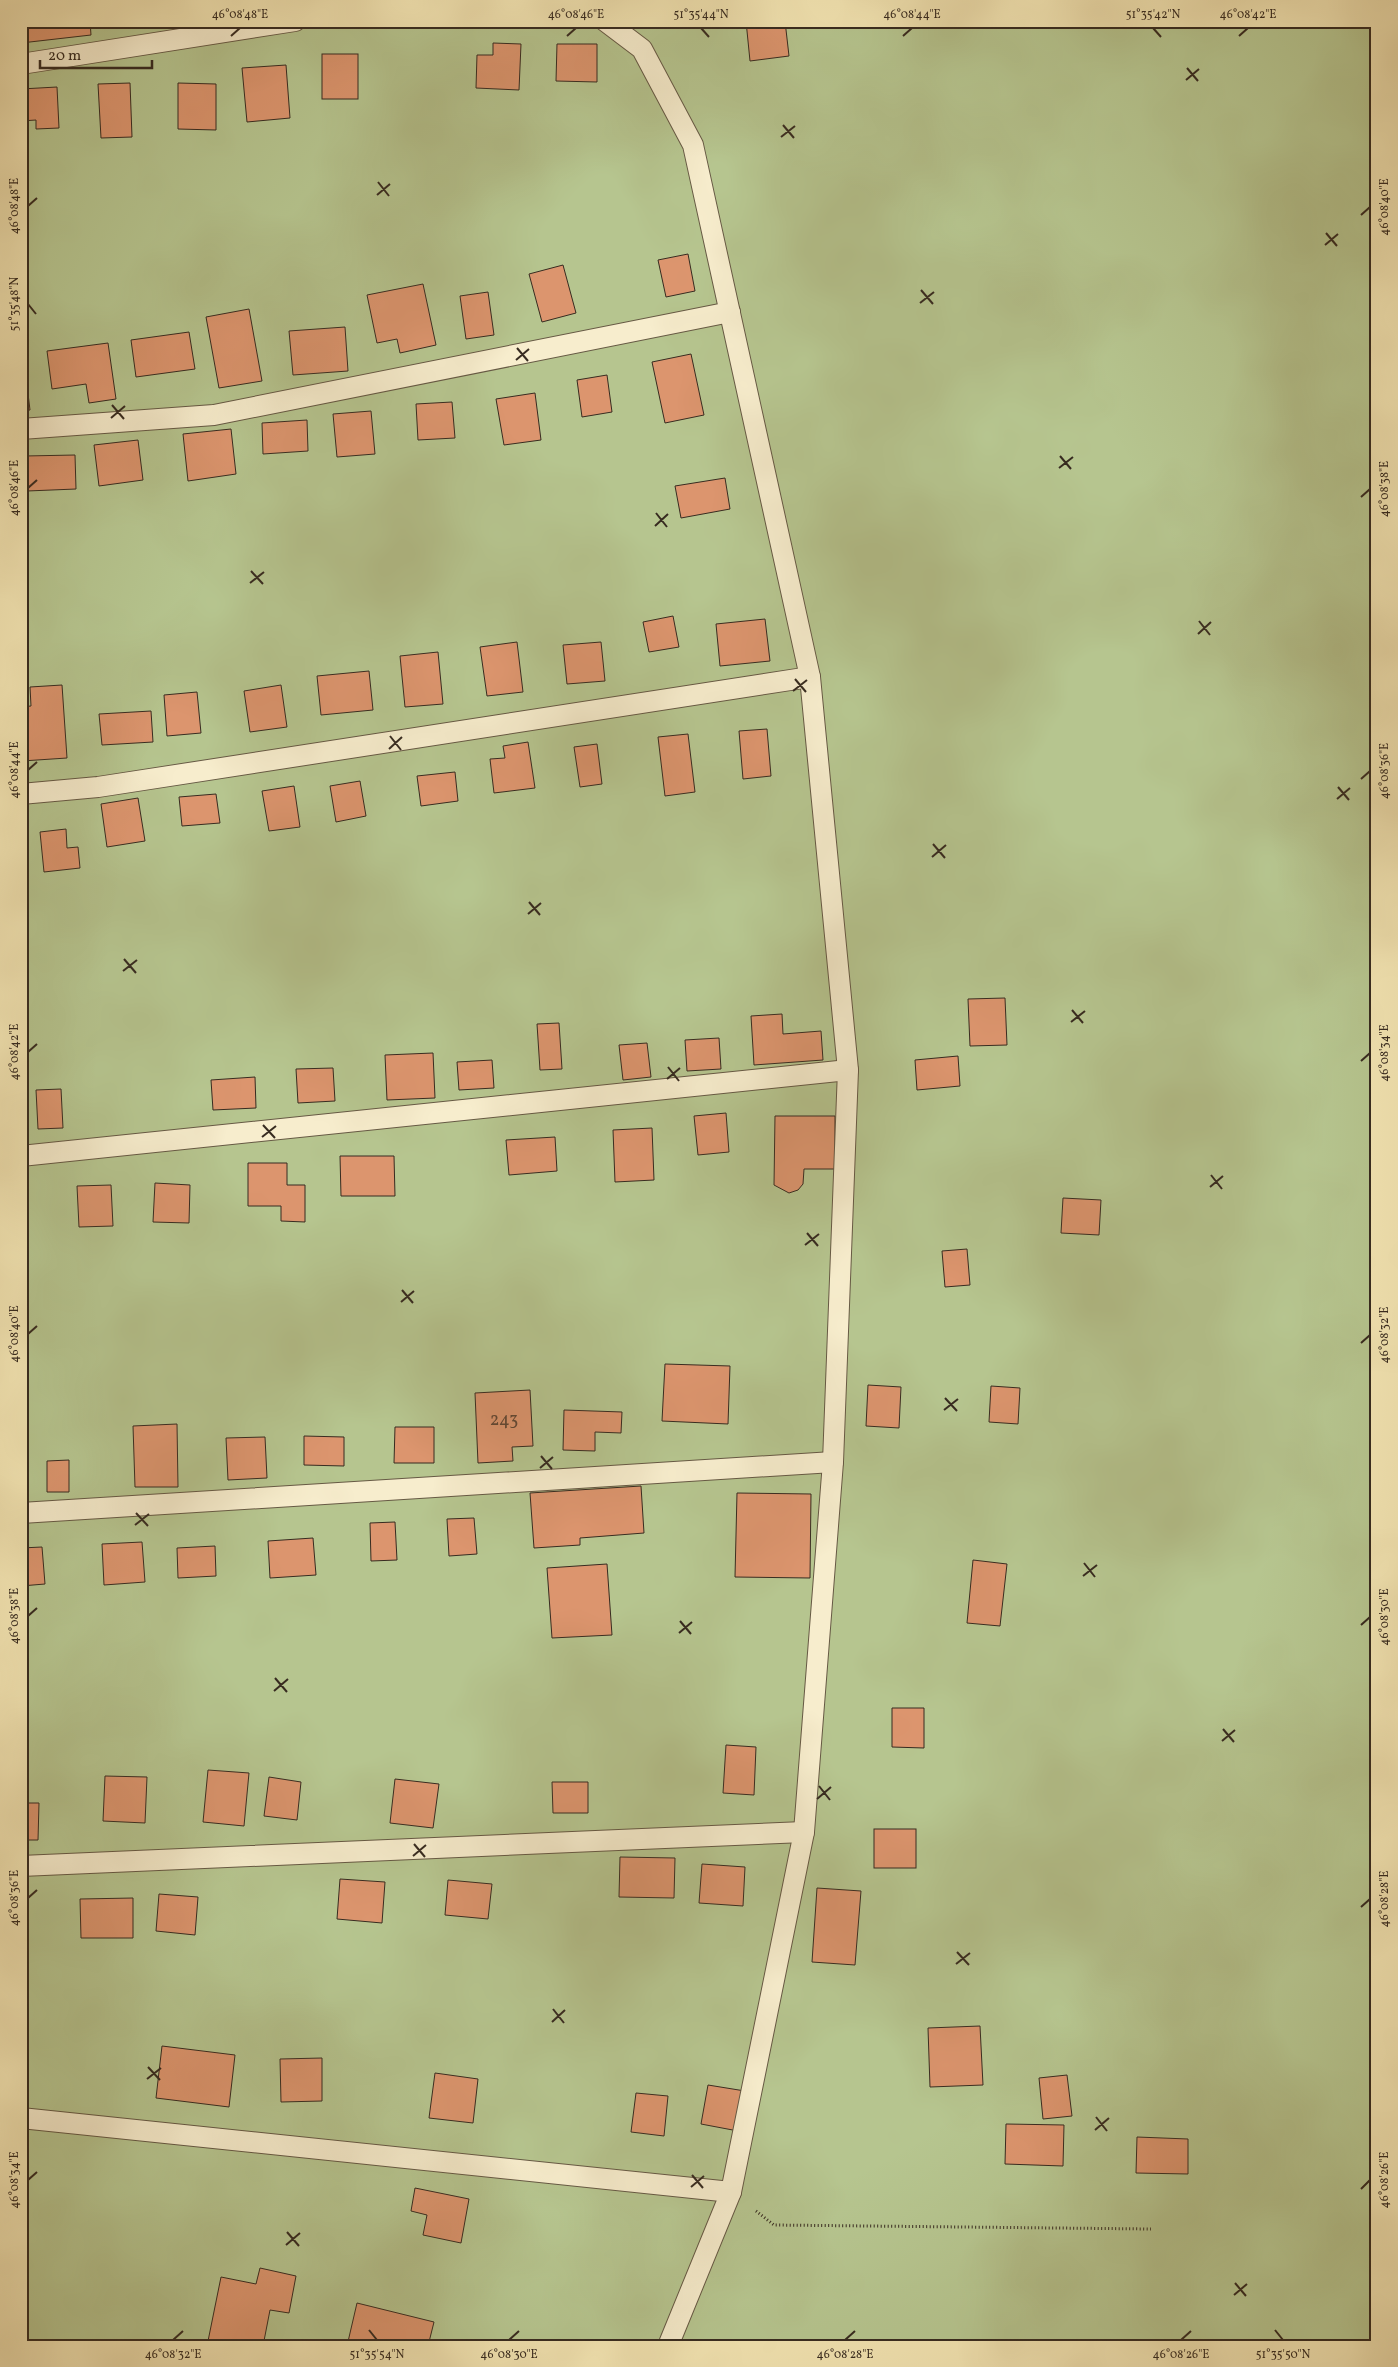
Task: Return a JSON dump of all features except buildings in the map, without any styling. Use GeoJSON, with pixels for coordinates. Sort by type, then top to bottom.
{"type":"FeatureCollection","features":[{"type":"Feature","properties":{"kind":"lane"},"geometry":{"type":"LineString","coordinates":[[21,64],[295,21]]}},
{"type":"Feature","properties":{"kind":"lane"},"geometry":{"type":"LineString","coordinates":[[605,21],[642,49],[693,145],[810,677],[848,1070],[833,1462],[804,1832],[731,2192],[668,2346]]}},
{"type":"Feature","properties":{"kind":"lane"},"geometry":{"type":"LineString","coordinates":[[21,430],[214,414],[730,312]]}},
{"type":"Feature","properties":{"kind":"lane"},"geometry":{"type":"LineString","coordinates":[[21,794],[98,787],[810,677]]}},
{"type":"Feature","properties":{"kind":"lane"},"geometry":{"type":"LineString","coordinates":[[21,1156],[848,1070]]}},
{"type":"Feature","properties":{"kind":"lane"},"geometry":{"type":"LineString","coordinates":[[21,1513],[833,1462]]}},
{"type":"Feature","properties":{"kind":"lane"},"geometry":{"type":"LineString","coordinates":[[21,1866],[804,1832]]}},
{"type":"Feature","properties":{"kind":"lane"},"geometry":{"type":"LineString","coordinates":[[21,2118],[731,2192]]}},
{"type":"Feature","properties":{"kind":"path"},"geometry":{"type":"LineString","coordinates":[[731,2192],[774,2225],[1152,2228]]}},
{"type":"Feature","properties":{"kind":"green space"},"geometry":{"type":"Polygon","coordinates":[[[21,21],[1377,21],[1377,2346],[21,2346],[21,21]]]}}]}
